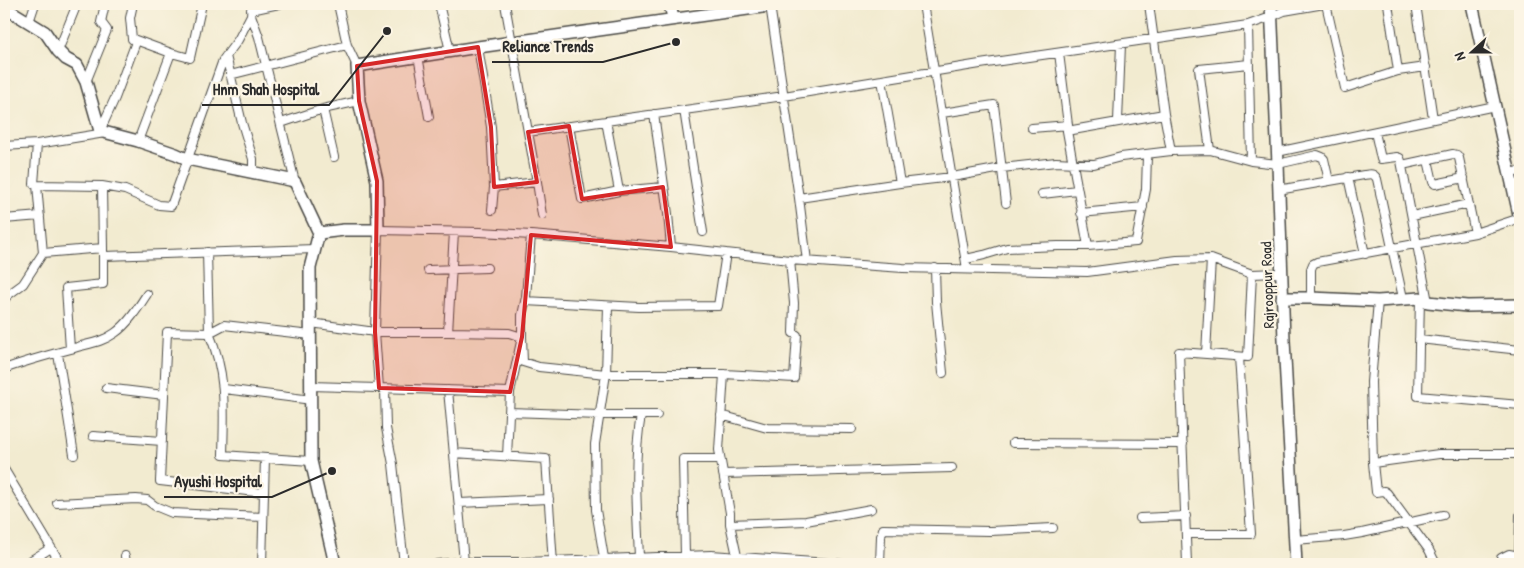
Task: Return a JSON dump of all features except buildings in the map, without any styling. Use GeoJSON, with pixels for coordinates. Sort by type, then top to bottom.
{"type":"FeatureCollection","features":[{"type":"Feature","properties":{"kind":"street"},"geometry":{"type":"LineString","coordinates":[[29,22],[35,4]]}},
{"type":"Feature","properties":{"kind":"street"},"geometry":{"type":"LineString","coordinates":[[58,51],[77,4]]}},
{"type":"Feature","properties":{"kind":"street"},"geometry":{"type":"LineString","coordinates":[[86,82],[107,30],[101,22],[105,4]]}},
{"type":"Feature","properties":{"kind":"street"},"geometry":{"type":"LineString","coordinates":[[102,132],[136,42],[132,39],[130,18],[133,4]]}},
{"type":"Feature","properties":{"kind":"street"},"geometry":{"type":"LineString","coordinates":[[132,39],[190,58],[202,4]]}},
{"type":"Feature","properties":{"kind":"street"},"geometry":{"type":"LineString","coordinates":[[252,10],[279,4]]}},
{"type":"Feature","properties":{"kind":"street"},"geometry":{"type":"LineString","coordinates":[[338,4],[347,45],[357,66],[359,101],[377,180],[378,230],[375,332],[404,564]]}},
{"type":"Feature","properties":{"kind":"street"},"geometry":{"type":"LineString","coordinates":[[439,4],[450,51]]}},
{"type":"Feature","properties":{"kind":"street"},"geometry":{"type":"LineString","coordinates":[[505,4],[542,215]]}},
{"type":"Feature","properties":{"kind":"street"},"geometry":{"type":"LineString","coordinates":[[670,4],[673,19]]}},
{"type":"Feature","properties":{"kind":"street"},"geometry":{"type":"LineString","coordinates":[[357,66],[478,46],[783,4]]}},
{"type":"Feature","properties":{"kind":"street"},"geometry":{"type":"LineString","coordinates":[[923,4],[967,269]]}},
{"type":"Feature","properties":{"kind":"street"},"geometry":{"type":"LineString","coordinates":[[1149,4],[1171,151]]}},
{"type":"Feature","properties":{"kind":"street","name":"Rajrooppur Road"},"geometry":{"type":"LineString","coordinates":[[1271,4],[1282,298],[1296,564]]}},
{"type":"Feature","properties":{"kind":"street"},"geometry":{"type":"LineString","coordinates":[[528,132],[784,96],[1155,40],[1248,25],[1284,11],[1325,4],[1345,88],[1398,71],[1426,67]]}},
{"type":"Feature","properties":{"kind":"street"},"geometry":{"type":"LineString","coordinates":[[1388,4],[1398,71]]}},
{"type":"Feature","properties":{"kind":"street"},"geometry":{"type":"LineString","coordinates":[[1416,4],[1434,119]]}},
{"type":"Feature","properties":{"kind":"street"},"geometry":{"type":"LineString","coordinates":[[1311,298],[1311,269],[1313,264],[1475,233],[1520,219],[1515,172],[1495,106],[1472,4]]}},
{"type":"Feature","properties":{"kind":"street"},"geometry":{"type":"LineString","coordinates":[[770,6],[807,261]]}},
{"type":"Feature","properties":{"kind":"street"},"geometry":{"type":"LineString","coordinates":[[4,7],[45,32],[58,51],[77,66],[86,82],[102,132]]}},
{"type":"Feature","properties":{"kind":"street"},"geometry":{"type":"LineString","coordinates":[[37,186],[102,186],[124,190],[159,205],[171,206],[223,60],[238,40],[252,10]]}},
{"type":"Feature","properties":{"kind":"street"},"geometry":{"type":"LineString","coordinates":[[252,10],[295,182],[319,233],[310,268],[311,461],[335,564]]}},
{"type":"Feature","properties":{"kind":"street"},"geometry":{"type":"LineString","coordinates":[[1248,25],[1251,161]]}},
{"type":"Feature","properties":{"kind":"street"},"geometry":{"type":"LineString","coordinates":[[1118,121],[1121,44]]}},
{"type":"Feature","properties":{"kind":"street"},"geometry":{"type":"LineString","coordinates":[[230,75],[347,45]]}},
{"type":"Feature","properties":{"kind":"street"},"geometry":{"type":"LineString","coordinates":[[478,46],[491,127],[494,187],[492,210]]}},
{"type":"Feature","properties":{"kind":"street"},"geometry":{"type":"LineString","coordinates":[[138,141],[172,53]]}},
{"type":"Feature","properties":{"kind":"street"},"geometry":{"type":"LineString","coordinates":[[1059,53],[1077,190],[1088,246]]}},
{"type":"Feature","properties":{"kind":"street"},"geometry":{"type":"LineString","coordinates":[[226,56],[253,159],[253,173]]}},
{"type":"Feature","properties":{"kind":"street"},"geometry":{"type":"LineString","coordinates":[[418,56],[429,117]]}},
{"type":"Feature","properties":{"kind":"street"},"geometry":{"type":"LineString","coordinates":[[1210,150],[1199,69],[1250,64]]}},
{"type":"Feature","properties":{"kind":"street"},"geometry":{"type":"LineString","coordinates":[[882,80],[900,183]]}},
{"type":"Feature","properties":{"kind":"street"},"geometry":{"type":"LineString","coordinates":[[281,123],[323,109],[359,101]]}},
{"type":"Feature","properties":{"kind":"street"},"geometry":{"type":"LineString","coordinates":[[942,113],[994,105],[1006,203]]}},
{"type":"Feature","properties":{"kind":"street"},"geometry":{"type":"LineString","coordinates":[[1278,158],[1375,132],[1495,106]]}},
{"type":"Feature","properties":{"kind":"street"},"geometry":{"type":"LineString","coordinates":[[323,109],[334,157]]}},
{"type":"Feature","properties":{"kind":"street"},"geometry":{"type":"LineString","coordinates":[[684,110],[703,232]]}},
{"type":"Feature","properties":{"kind":"street"},"geometry":{"type":"LineString","coordinates":[[654,114],[671,247]]}},
{"type":"Feature","properties":{"kind":"street"},"geometry":{"type":"LineString","coordinates":[[1032,128],[1068,128],[1164,114]]}},
{"type":"Feature","properties":{"kind":"street"},"geometry":{"type":"LineString","coordinates":[[606,121],[620,191]]}},
{"type":"Feature","properties":{"kind":"street"},"geometry":{"type":"LineString","coordinates":[[569,126],[582,199],[620,191],[663,187]]}},
{"type":"Feature","properties":{"kind":"street"},"geometry":{"type":"LineString","coordinates":[[4,146],[37,144],[102,132],[138,141],[176,154],[186,160],[295,182]]}},
{"type":"Feature","properties":{"kind":"street"},"geometry":{"type":"LineString","coordinates":[[1375,132],[1381,159],[1400,158],[1417,244],[1424,300],[1419,339],[1418,396],[1520,405]]}},
{"type":"Feature","properties":{"kind":"street"},"geometry":{"type":"LineString","coordinates":[[4,300],[23,284],[44,253],[37,186],[34,184],[37,144]]}},
{"type":"Feature","properties":{"kind":"street"},"geometry":{"type":"LineString","coordinates":[[799,198],[952,177],[1002,168],[1056,162],[1094,164],[1121,157],[1171,151],[1210,150],[1251,161],[1318,155],[1324,159],[1330,181]]}},
{"type":"Feature","properties":{"kind":"street"},"geometry":{"type":"LineString","coordinates":[[1402,165],[1453,154],[1457,155],[1460,158],[1475,233]]}},
{"type":"Feature","properties":{"kind":"street"},"geometry":{"type":"LineString","coordinates":[[966,259],[1007,248],[1088,246],[1136,242],[1146,189],[1147,155]]}},
{"type":"Feature","properties":{"kind":"street"},"geometry":{"type":"LineString","coordinates":[[1428,160],[1435,184],[1464,178]]}},
{"type":"Feature","properties":{"kind":"street"},"geometry":{"type":"LineString","coordinates":[[1278,190],[1348,177],[1375,175],[1378,179],[1403,298]]}},
{"type":"Feature","properties":{"kind":"street"},"geometry":{"type":"LineString","coordinates":[[1348,177],[1365,254]]}},
{"type":"Feature","properties":{"kind":"street"},"geometry":{"type":"LineString","coordinates":[[494,187],[537,182]]}},
{"type":"Feature","properties":{"kind":"street"},"geometry":{"type":"LineString","coordinates":[[70,349],[66,288],[103,284],[102,186]]}},
{"type":"Feature","properties":{"kind":"street"},"geometry":{"type":"LineString","coordinates":[[1042,194],[1077,190]]}},
{"type":"Feature","properties":{"kind":"street"},"geometry":{"type":"LineString","coordinates":[[1412,216],[1469,204]]}},
{"type":"Feature","properties":{"kind":"street"},"geometry":{"type":"LineString","coordinates":[[1081,213],[1143,207]]}},
{"type":"Feature","properties":{"kind":"street"},"geometry":{"type":"LineString","coordinates":[[4,219],[40,216]]}},
{"type":"Feature","properties":{"kind":"street"},"geometry":{"type":"LineString","coordinates":[[319,233],[344,230],[378,230],[531,235],[671,247],[790,260],[903,268],[1087,272],[1177,260],[1211,259],[1252,274],[1281,273]]}},
{"type":"Feature","properties":{"kind":"street"},"geometry":{"type":"LineString","coordinates":[[448,332],[454,232]]}},
{"type":"Feature","properties":{"kind":"street"},"geometry":{"type":"LineString","coordinates":[[531,235],[522,315],[523,362],[539,367],[606,374],[724,374],[794,378],[796,335],[792,333],[794,303],[790,260]]}},
{"type":"Feature","properties":{"kind":"street"},"geometry":{"type":"LineString","coordinates":[[44,253],[315,249]]}},
{"type":"Feature","properties":{"kind":"street"},"geometry":{"type":"LineString","coordinates":[[207,252],[209,333],[214,344],[224,389],[223,455],[311,461]]}},
{"type":"Feature","properties":{"kind":"street"},"geometry":{"type":"LineString","coordinates":[[525,301],[639,307],[718,306],[726,253]]}},
{"type":"Feature","properties":{"kind":"street"},"geometry":{"type":"LineString","coordinates":[[1206,354],[1211,259]]}},
{"type":"Feature","properties":{"kind":"street"},"geometry":{"type":"LineString","coordinates":[[428,270],[487,268]]}},
{"type":"Feature","properties":{"kind":"street"},"geometry":{"type":"LineString","coordinates":[[935,268],[936,302],[943,372]]}},
{"type":"Feature","properties":{"kind":"street"},"geometry":{"type":"LineString","coordinates":[[1187,564],[1178,352],[1248,357],[1252,274]]}},
{"type":"Feature","properties":{"kind":"street"},"geometry":{"type":"LineString","coordinates":[[4,369],[43,356],[58,354],[70,349],[98,343],[114,334],[138,308],[147,294]]}},
{"type":"Feature","properties":{"kind":"street"},"geometry":{"type":"LineString","coordinates":[[1282,298],[1378,301],[1403,298],[1467,306],[1520,305]]}},
{"type":"Feature","properties":{"kind":"street"},"geometry":{"type":"LineString","coordinates":[[1378,301],[1371,382],[1373,463],[1376,492],[1384,491],[1387,493],[1429,550],[1436,564]]}},
{"type":"Feature","properties":{"kind":"street"},"geometry":{"type":"LineString","coordinates":[[604,558],[596,510],[595,444],[606,374],[608,306]]}},
{"type":"Feature","properties":{"kind":"street"},"geometry":{"type":"LineString","coordinates":[[311,323],[375,332],[509,333],[522,337]]}},
{"type":"Feature","properties":{"kind":"street"},"geometry":{"type":"LineString","coordinates":[[264,493],[160,481],[167,332],[209,333],[224,325],[311,335]]}},
{"type":"Feature","properties":{"kind":"street"},"geometry":{"type":"LineString","coordinates":[[507,457],[510,392],[522,337]]}},
{"type":"Feature","properties":{"kind":"street"},"geometry":{"type":"LineString","coordinates":[[1419,339],[1520,350]]}},
{"type":"Feature","properties":{"kind":"street"},"geometry":{"type":"LineString","coordinates":[[58,354],[74,455]]}},
{"type":"Feature","properties":{"kind":"street"},"geometry":{"type":"LineString","coordinates":[[1187,534],[1251,534],[1239,357]]}},
{"type":"Feature","properties":{"kind":"street"},"geometry":{"type":"LineString","coordinates":[[724,374],[719,450],[730,513],[730,524],[737,556]]}},
{"type":"Feature","properties":{"kind":"street"},"geometry":{"type":"LineString","coordinates":[[311,386],[510,392]]}},
{"type":"Feature","properties":{"kind":"street"},"geometry":{"type":"LineString","coordinates":[[106,388],[164,395]]}},
{"type":"Feature","properties":{"kind":"street"},"geometry":{"type":"LineString","coordinates":[[224,389],[312,400]]}},
{"type":"Feature","properties":{"kind":"street"},"geometry":{"type":"LineString","coordinates":[[448,390],[464,562]]}},
{"type":"Feature","properties":{"kind":"street"},"geometry":{"type":"LineString","coordinates":[[509,412],[657,415]]}},
{"type":"Feature","properties":{"kind":"street"},"geometry":{"type":"LineString","coordinates":[[639,557],[636,492],[639,427],[642,414]]}},
{"type":"Feature","properties":{"kind":"street"},"geometry":{"type":"LineString","coordinates":[[721,415],[767,428],[852,429]]}},
{"type":"Feature","properties":{"kind":"street"},"geometry":{"type":"LineString","coordinates":[[93,436],[162,441]]}},
{"type":"Feature","properties":{"kind":"street"},"geometry":{"type":"LineString","coordinates":[[1013,443],[1183,444]]}},
{"type":"Feature","properties":{"kind":"street"},"geometry":{"type":"LineString","coordinates":[[454,453],[546,459],[553,562]]}},
{"type":"Feature","properties":{"kind":"street"},"geometry":{"type":"LineString","coordinates":[[1373,463],[1439,454],[1520,454]]}},
{"type":"Feature","properties":{"kind":"street"},"geometry":{"type":"LineString","coordinates":[[262,564],[265,458]]}},
{"type":"Feature","properties":{"kind":"street"},"geometry":{"type":"LineString","coordinates":[[685,556],[683,459],[720,459]]}},
{"type":"Feature","properties":{"kind":"street"},"geometry":{"type":"LineString","coordinates":[[723,474],[952,468]]}},
{"type":"Feature","properties":{"kind":"street"},"geometry":{"type":"LineString","coordinates":[[4,469],[62,564]]}},
{"type":"Feature","properties":{"kind":"street"},"geometry":{"type":"LineString","coordinates":[[57,503],[136,499],[147,500],[155,506],[172,513],[263,517]]}},
{"type":"Feature","properties":{"kind":"street"},"geometry":{"type":"LineString","coordinates":[[459,503],[549,499]]}},
{"type":"Feature","properties":{"kind":"street"},"geometry":{"type":"LineString","coordinates":[[730,524],[806,521],[871,509]]}},
{"type":"Feature","properties":{"kind":"street"},"geometry":{"type":"LineString","coordinates":[[1501,564],[1501,558],[1509,554],[1519,559],[1520,514]]}},
{"type":"Feature","properties":{"kind":"street"},"geometry":{"type":"LineString","coordinates":[[1295,540],[1344,536],[1443,515]]}},
{"type":"Feature","properties":{"kind":"street"},"geometry":{"type":"LineString","coordinates":[[1140,518],[1186,516]]}},
{"type":"Feature","properties":{"kind":"street"},"geometry":{"type":"LineString","coordinates":[[880,564],[883,529],[990,531],[1053,528]]}},
{"type":"Feature","properties":{"kind":"street"},"geometry":{"type":"LineString","coordinates":[[25,564],[51,548]]}},
{"type":"Feature","properties":{"kind":"street"},"geometry":{"type":"LineString","coordinates":[[711,564],[712,555]]}},
{"type":"Feature","properties":{"kind":"street"},"geometry":{"type":"LineString","coordinates":[[437,564],[464,562],[590,562],[604,558],[639,557],[652,560],[712,555],[784,562],[843,564]]}},
{"type":"Feature","properties":{"kind":"highlighted area"},"geometry":{"type":"Polygon","coordinates":[[[478,47],[491,127],[494,187],[537,182],[528,132],[569,126],[582,199],[663,187],[671,247],[531,235],[522,337],[510,392],[379,388],[375,332],[377,181],[359,101],[357,66],[478,47]]]}},
{"type":"Feature","properties":{"kind":"place","name":"Hnm Shah Hospital"},"geometry":{"type":"Point","coordinates":[387,31]}},
{"type":"Feature","properties":{"kind":"place","name":"Reliance Trends"},"geometry":{"type":"Point","coordinates":[676,42]}},
{"type":"Feature","properties":{"kind":"place","name":"Ayushi Hospital"},"geometry":{"type":"Point","coordinates":[332,471]}}]}
